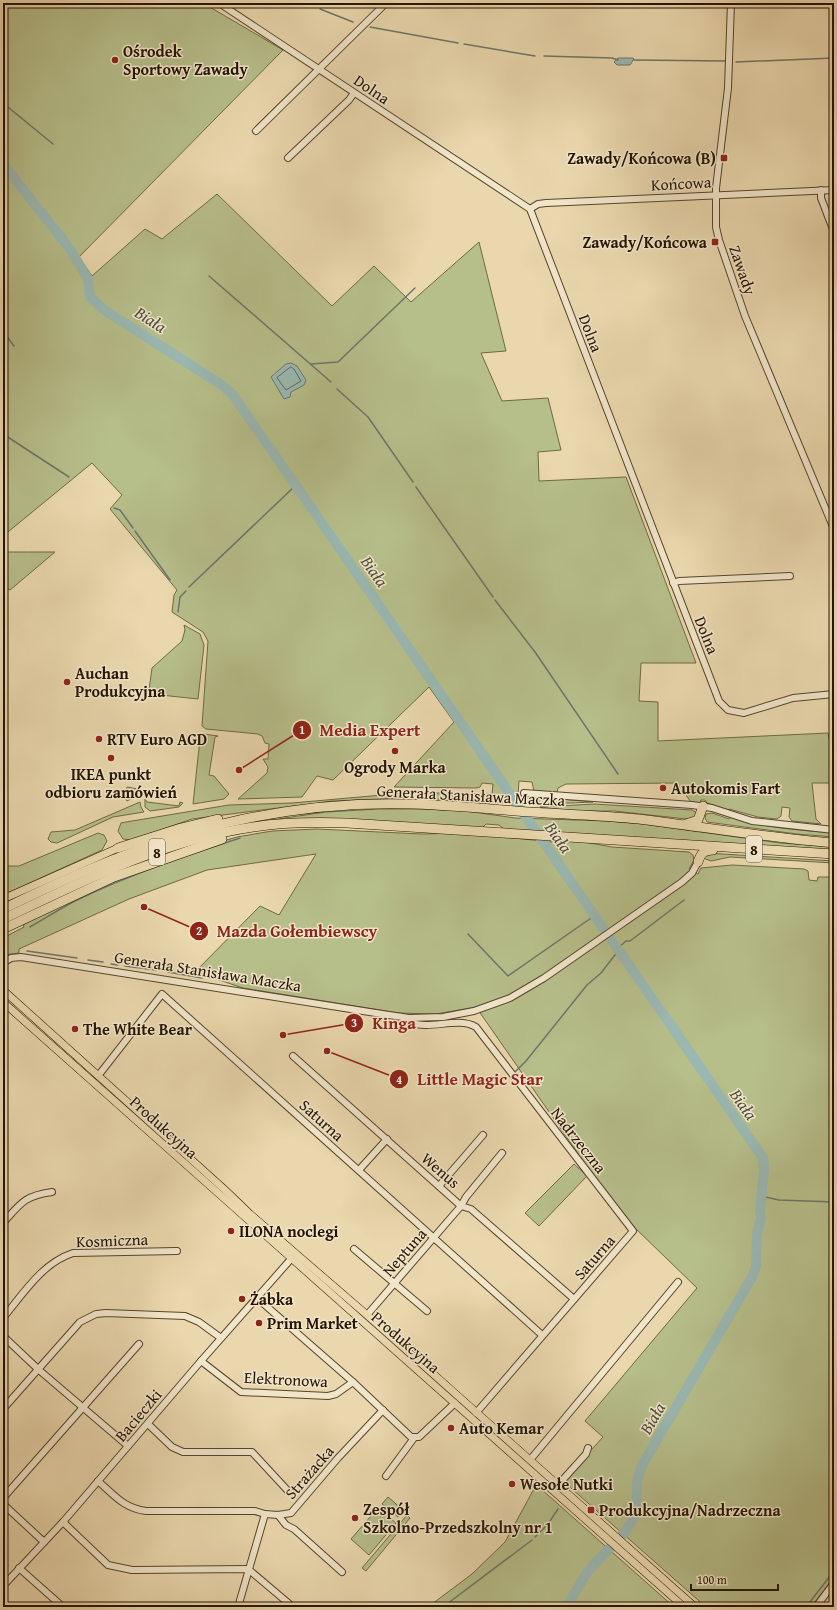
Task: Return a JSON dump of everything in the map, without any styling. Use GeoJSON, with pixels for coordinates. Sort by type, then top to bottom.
{"type":"FeatureCollection","features":[{"type":"Feature","properties":{"kind":"highway","name":"Generała Stanisława Maczka"},"geometry":{"type":"LineString","coordinates":[[3,909],[90,869],[144,847],[228,823],[291,812],[363,805],[412,804],[637,819],[717,830],[834,843]]}},
{"type":"Feature","properties":{"kind":"highway"},"geometry":{"type":"LineString","coordinates":[[682,825],[698,820],[702,809]]}},
{"type":"Feature","properties":{"kind":"highway"},"geometry":{"type":"LineString","coordinates":[[702,809],[704,823],[717,830]]}},
{"type":"Feature","properties":{"kind":"highway"},"geometry":{"type":"LineString","coordinates":[[118,848],[181,828],[216,820],[257,813],[291,812]]}},
{"type":"Feature","properties":{"kind":"highway"},"geometry":{"type":"LineString","coordinates":[[3,929],[114,877],[198,846],[235,835],[259,830],[322,822]]}},
{"type":"Feature","properties":{"kind":"highway","name":"8"},"geometry":{"type":"LineString","coordinates":[[3,919],[138,858],[181,844],[254,826],[322,822],[834,854]]}},
{"type":"Feature","properties":{"kind":"highway"},"geometry":{"type":"LineString","coordinates":[[674,844],[692,850],[696,853],[698,862]]}},
{"type":"Feature","properties":{"kind":"highway"},"geometry":{"type":"LineString","coordinates":[[698,862],[700,854],[704,851],[727,847]]}},
{"type":"Feature","properties":{"kind":"main road"},"geometry":{"type":"LineString","coordinates":[[3,899],[118,848]]}},
{"type":"Feature","properties":{"kind":"main road","name":"Produkcyjna"},"geometry":{"type":"LineString","coordinates":[[3,990],[51,1039],[291,1259],[611,1537]]}},
{"type":"Feature","properties":{"kind":"main road","name":"Produkcyjna"},"geometry":{"type":"LineString","coordinates":[[3,1002],[98,1076],[250,1214],[367,1315],[558,1485],[684,1607]]}},
{"type":"Feature","properties":{"kind":"main road"},"geometry":{"type":"LineString","coordinates":[[291,1259],[296,1253]]}},
{"type":"Feature","properties":{"kind":"main road"},"geometry":{"type":"LineString","coordinates":[[362,1322],[367,1315]]}},
{"type":"Feature","properties":{"kind":"main road","name":"Produkcyjna"},"geometry":{"type":"LineString","coordinates":[[624,1549],[695,1607]]}},
{"type":"Feature","properties":{"kind":"street","name":"Dolna"},"geometry":{"type":"LineString","coordinates":[[219,3],[530,209],[719,700],[728,710],[744,713],[793,698],[834,694]]}},
{"type":"Feature","properties":{"kind":"street"},"geometry":{"type":"LineString","coordinates":[[256,131],[386,3]]}},
{"type":"Feature","properties":{"kind":"street","name":"Zawady"},"geometry":{"type":"LineString","coordinates":[[731,3],[728,88],[716,194],[716,226],[723,257],[772,383],[834,529]]}},
{"type":"Feature","properties":{"kind":"street"},"geometry":{"type":"LineString","coordinates":[[288,158],[349,100],[354,93]]}},
{"type":"Feature","properties":{"kind":"street"},"geometry":{"type":"LineString","coordinates":[[821,190],[821,198],[834,232]]}},
{"type":"Feature","properties":{"kind":"street","name":"Końcowa"},"geometry":{"type":"LineString","coordinates":[[530,209],[538,204],[546,203],[716,194],[834,190]]}},
{"type":"Feature","properties":{"kind":"street"},"geometry":{"type":"LineString","coordinates":[[673,582],[790,576]]}},
{"type":"Feature","properties":{"kind":"street"},"geometry":{"type":"LineString","coordinates":[[524,793],[702,809],[752,821],[834,830]]}},
{"type":"Feature","properties":{"kind":"street","name":"Generała Stanisława Maczka"},"geometry":{"type":"LineString","coordinates":[[3,963],[11,958],[21,957],[409,1018],[443,1017],[492,1005],[527,989],[688,877],[698,862]]}},
{"type":"Feature","properties":{"kind":"street"},"geometry":{"type":"LineString","coordinates":[[98,1076],[162,994],[166,980]]}},
{"type":"Feature","properties":{"kind":"street","name":"Saturna"},"geometry":{"type":"LineString","coordinates":[[162,994],[542,1335]]}},
{"type":"Feature","properties":{"kind":"street","name":"Nadrzeczna"},"geometry":{"type":"LineString","coordinates":[[409,1018],[410,1022],[414,1024],[433,1025],[462,1023],[476,1027],[633,1231]]}},
{"type":"Feature","properties":{"kind":"street","name":"Wenus"},"geometry":{"type":"LineString","coordinates":[[293,1056],[461,1206],[472,1209],[574,1299]]}},
{"type":"Feature","properties":{"kind":"street"},"geometry":{"type":"LineString","coordinates":[[439,1186],[483,1135]]}},
{"type":"Feature","properties":{"kind":"street"},"geometry":{"type":"LineString","coordinates":[[359,1170],[387,1139]]}},
{"type":"Feature","properties":{"kind":"street","name":"Neptuna"},"geometry":{"type":"LineString","coordinates":[[367,1315],[393,1283],[461,1206],[466,1197],[502,1153]]}},
{"type":"Feature","properties":{"kind":"street"},"geometry":{"type":"LineString","coordinates":[[3,1223],[26,1199],[36,1194],[52,1192]]}},
{"type":"Feature","properties":{"kind":"street","name":"Saturna"},"geometry":{"type":"LineString","coordinates":[[476,1413],[633,1231]]}},
{"type":"Feature","properties":{"kind":"street"},"geometry":{"type":"LineString","coordinates":[[354,1249],[427,1311]]}},
{"type":"Feature","properties":{"kind":"street","name":"Kosmiczna"},"geometry":{"type":"LineString","coordinates":[[3,1318],[49,1265],[59,1257],[73,1253],[177,1251]]}},
{"type":"Feature","properties":{"kind":"street","name":"Bacieczki"},"geometry":{"type":"LineString","coordinates":[[3,1586],[63,1522],[291,1259]]}},
{"type":"Feature","properties":{"kind":"street"},"geometry":{"type":"LineString","coordinates":[[530,1460],[678,1282]]}},
{"type":"Feature","properties":{"kind":"street"},"geometry":{"type":"LineString","coordinates":[[257,1298],[414,1438]]}},
{"type":"Feature","properties":{"kind":"street"},"geometry":{"type":"LineString","coordinates":[[3,1409],[80,1322],[96,1314],[165,1314],[185,1316],[199,1322],[221,1338]]}},
{"type":"Feature","properties":{"kind":"street"},"geometry":{"type":"LineString","coordinates":[[3,1336],[39,1370],[85,1407],[128,1446]]}},
{"type":"Feature","properties":{"kind":"street"},"geometry":{"type":"LineString","coordinates":[[3,1498],[85,1407],[139,1344]]}},
{"type":"Feature","properties":{"kind":"street","name":"Elektronowa"},"geometry":{"type":"LineString","coordinates":[[201,1361],[242,1392],[328,1396],[336,1394],[353,1382]]}},
{"type":"Feature","properties":{"kind":"street"},"geometry":{"type":"LineString","coordinates":[[386,1476],[414,1438],[419,1437],[455,1403]]}},
{"type":"Feature","properties":{"kind":"street","name":"Strażacka"},"geometry":{"type":"LineString","coordinates":[[98,1481],[125,1506],[136,1510],[255,1511],[265,1514],[278,1515],[291,1513],[338,1458],[383,1410]]}},
{"type":"Feature","properties":{"kind":"street"},"geometry":{"type":"LineString","coordinates":[[148,1424],[172,1447],[183,1452],[252,1452],[290,1492]]}},
{"type":"Feature","properties":{"kind":"street"},"geometry":{"type":"LineString","coordinates":[[558,1485],[586,1454],[588,1448]]}},
{"type":"Feature","properties":{"kind":"street"},"geometry":{"type":"LineString","coordinates":[[3,1504],[44,1542]]}},
{"type":"Feature","properties":{"kind":"street"},"geometry":{"type":"LineString","coordinates":[[238,1607],[265,1514]]}},
{"type":"Feature","properties":{"kind":"street"},"geometry":{"type":"LineString","coordinates":[[278,1515],[286,1525],[294,1529],[342,1572]]}},
{"type":"Feature","properties":{"kind":"street"},"geometry":{"type":"LineString","coordinates":[[63,1522],[108,1565],[116,1568],[132,1570],[248,1569],[293,1607]]}},
{"type":"Feature","properties":{"kind":"street"},"geometry":{"type":"LineString","coordinates":[[19,1568],[63,1607]]}},
{"type":"Feature","properties":{"kind":"street"},"geometry":{"type":"LineString","coordinates":[[816,1607],[834,1583]]}},
{"type":"Feature","properties":{"kind":"green space"},"geometry":{"type":"Polygon","coordinates":[[[3,3],[203,3],[283,50],[79,257],[92,276],[145,229],[162,239],[217,194],[332,306],[374,266],[411,302],[479,242],[506,351],[481,353],[502,401],[548,398],[561,450],[538,452],[539,481],[626,477],[696,663],[641,663],[639,701],[658,702],[658,741],[828,733],[834,762],[834,783],[812,783],[816,819],[821,824],[792,821],[789,817],[790,808],[782,807],[781,816],[777,819],[758,817],[729,810],[707,803],[705,800],[701,800],[700,803],[691,802],[677,783],[566,784],[558,788],[557,793],[534,791],[532,782],[519,781],[518,795],[593,802],[540,804],[488,801],[453,793],[492,794],[493,784],[482,783],[480,787],[476,788],[394,787],[454,722],[429,687],[333,780],[317,776],[302,797],[238,799],[267,773],[268,767],[263,759],[268,759],[269,744],[265,743],[262,736],[258,734],[206,729],[202,726],[208,641],[203,632],[172,612],[174,595],[177,590],[110,509],[122,495],[92,463],[3,536],[3,3]]]}},
{"type":"Feature","properties":{"kind":"green space"},"geometry":{"type":"Polygon","coordinates":[[[3,552],[55,552],[10,590],[3,586],[3,552]]]}},
{"type":"Feature","properties":{"kind":"green space"},"geometry":{"type":"Polygon","coordinates":[[[184,625],[200,634],[204,645],[198,699],[151,694],[149,690],[152,668],[182,641],[185,630],[184,625]]]}},
{"type":"Feature","properties":{"kind":"green space"},"geometry":{"type":"Polygon","coordinates":[[[204,734],[218,736],[215,737],[209,775],[214,776],[229,794],[224,799],[193,804],[200,739],[204,734]]]}},
{"type":"Feature","properties":{"kind":"green space"},"geometry":{"type":"Polygon","coordinates":[[[127,787],[138,789],[140,794],[127,801],[125,798],[129,798],[130,790],[126,790],[127,787]]]}},
{"type":"Feature","properties":{"kind":"green space"},"geometry":{"type":"Polygon","coordinates":[[[405,793],[408,795],[406,798],[332,801],[192,819],[131,840],[123,839],[118,831],[121,823],[229,805],[292,803],[405,793]]]}},
{"type":"Feature","properties":{"kind":"green space"},"geometry":{"type":"Polygon","coordinates":[[[419,793],[448,793],[448,795],[491,804],[416,797],[419,793]]]}},
{"type":"Feature","properties":{"kind":"green space"},"geometry":{"type":"Polygon","coordinates":[[[145,799],[147,802],[179,806],[180,802],[183,803],[179,807],[150,811],[145,807],[145,799]]]}},
{"type":"Feature","properties":{"kind":"green space"},"geometry":{"type":"Polygon","coordinates":[[[140,802],[144,812],[113,817],[57,843],[51,842],[48,839],[51,832],[75,830],[140,802]]]}},
{"type":"Feature","properties":{"kind":"green space"},"geometry":{"type":"Polygon","coordinates":[[[594,804],[692,810],[697,813],[696,818],[686,819],[614,811],[571,811],[540,807],[594,804]]]}},
{"type":"Feature","properties":{"kind":"green space"},"geometry":{"type":"Polygon","coordinates":[[[379,809],[466,811],[515,818],[606,821],[642,824],[780,843],[834,847],[834,851],[504,829],[499,825],[486,824],[482,828],[250,823],[326,812],[379,809]]]}},
{"type":"Feature","properties":{"kind":"green space"},"geometry":{"type":"Polygon","coordinates":[[[712,813],[729,819],[730,817],[755,824],[794,830],[834,833],[834,837],[797,834],[707,822],[705,818],[706,814],[712,813]]]}},
{"type":"Feature","properties":{"kind":"green space"},"geometry":{"type":"Polygon","coordinates":[[[317,829],[421,834],[464,833],[552,842],[553,840],[579,841],[612,847],[689,852],[693,855],[694,860],[689,869],[698,874],[701,868],[732,865],[804,869],[808,871],[809,880],[817,881],[818,877],[834,877],[834,1577],[811,1607],[706,1607],[563,1481],[603,1437],[585,1421],[697,1288],[634,1227],[586,1165],[476,1007],[436,1014],[399,1013],[243,988],[195,972],[260,906],[279,915],[316,854],[207,870],[129,899],[19,949],[19,953],[3,955],[3,938],[24,927],[23,925],[30,921],[97,888],[216,843],[237,837],[272,831],[317,829]]]}},
{"type":"Feature","properties":{"kind":"green space"},"geometry":{"type":"Polygon","coordinates":[[[98,833],[104,835],[107,841],[102,850],[3,895],[3,866],[19,866],[98,833]]]}},
{"type":"Feature","properties":{"kind":"green space"},"geometry":{"type":"Polygon","coordinates":[[[707,853],[834,861],[834,863],[730,857],[711,861],[703,858],[707,853]]]}},
{"type":"Feature","properties":{"kind":"green space"},"geometry":{"type":"Polygon","coordinates":[[[574,1164],[587,1176],[539,1226],[525,1213],[574,1164]]]}},
{"type":"Feature","properties":{"kind":"green space"},"geometry":{"type":"Polygon","coordinates":[[[535,1487],[540,1488],[674,1607],[428,1607],[472,1574],[505,1542],[535,1487]]]}},
{"type":"Feature","properties":{"kind":"green space"},"geometry":{"type":"Polygon","coordinates":[[[388,1497],[403,1510],[398,1517],[382,1504],[388,1497]]]}},
{"type":"Feature","properties":{"kind":"green space"},"geometry":{"type":"Polygon","coordinates":[[[378,1508],[396,1523],[369,1555],[351,1539],[378,1508]]]}},
{"type":"Feature","properties":{"kind":"green space"},"geometry":{"type":"Polygon","coordinates":[[[407,1515],[410,1518],[366,1571],[362,1568],[407,1515]]]}},
{"type":"Feature","properties":{"kind":"water"},"geometry":{"type":"Polygon","coordinates":[[[618,58],[634,59],[630,65],[617,65],[614,62],[618,58]]]}},
{"type":"Feature","properties":{"kind":"water"},"geometry":{"type":"Polygon","coordinates":[[[291,363],[297,366],[306,380],[304,385],[291,392],[290,397],[284,399],[271,377],[286,364],[291,363]]]}},
{"type":"Feature","properties":{"kind":"waterway"},"geometry":{"type":"LineString","coordinates":[[3,11],[5,3]]}},
{"type":"Feature","properties":{"kind":"waterway"},"geometry":{"type":"LineString","coordinates":[[304,3],[310,5]]}},
{"type":"Feature","properties":{"kind":"waterway"},"geometry":{"type":"LineString","coordinates":[[320,9],[353,22]]}},
{"type":"Feature","properties":{"kind":"waterway"},"geometry":{"type":"LineString","coordinates":[[370,27],[458,43]]}},
{"type":"Feature","properties":{"kind":"waterway"},"geometry":{"type":"LineString","coordinates":[[464,44],[535,56]]}},
{"type":"Feature","properties":{"kind":"waterway"},"geometry":{"type":"LineString","coordinates":[[544,56],[612,58],[618,60]]}},
{"type":"Feature","properties":{"kind":"waterway"},"geometry":{"type":"LineString","coordinates":[[736,62],[834,58]]}},
{"type":"Feature","properties":{"kind":"waterway"},"geometry":{"type":"LineString","coordinates":[[634,60],[726,61]]}},
{"type":"Feature","properties":{"kind":"waterway"},"geometry":{"type":"LineString","coordinates":[[3,103],[53,144]]}},
{"type":"Feature","properties":{"kind":"waterway","name":"Biała"},"geometry":{"type":"LineString","coordinates":[[3,164],[70,249],[88,279],[90,297],[104,310],[222,385],[233,395],[763,1158],[764,1170],[760,1210],[761,1219],[757,1233],[756,1267],[752,1277],[641,1467],[637,1482],[637,1508],[634,1517],[625,1532],[588,1571],[566,1607]]}},
{"type":"Feature","properties":{"kind":"waterway"},"geometry":{"type":"LineString","coordinates":[[209,276],[331,382]]}},
{"type":"Feature","properties":{"kind":"waterway"},"geometry":{"type":"LineString","coordinates":[[311,364],[338,362],[415,288]]}},
{"type":"Feature","properties":{"kind":"waterway"},"geometry":{"type":"LineString","coordinates":[[3,331],[14,346]]}},
{"type":"Feature","properties":{"kind":"waterway"},"geometry":{"type":"LineString","coordinates":[[337,389],[368,417],[413,482]]}},
{"type":"Feature","properties":{"kind":"waterway"},"geometry":{"type":"LineString","coordinates":[[3,434],[69,477]]}},
{"type":"Feature","properties":{"kind":"waterway"},"geometry":{"type":"LineString","coordinates":[[189,587],[295,486]]}},
{"type":"Feature","properties":{"kind":"waterway"},"geometry":{"type":"LineString","coordinates":[[416,487],[493,597]]}},
{"type":"Feature","properties":{"kind":"waterway"},"geometry":{"type":"LineString","coordinates":[[114,508],[120,510],[133,528]]}},
{"type":"Feature","properties":{"kind":"waterway"},"geometry":{"type":"LineString","coordinates":[[135,531],[170,580]]}},
{"type":"Feature","properties":{"kind":"waterway"},"geometry":{"type":"LineString","coordinates":[[178,612],[180,597],[186,591]]}},
{"type":"Feature","properties":{"kind":"waterway"},"geometry":{"type":"LineString","coordinates":[[495,600],[535,652],[618,774]]}},
{"type":"Feature","properties":{"kind":"waterway"},"geometry":{"type":"LineString","coordinates":[[30,927],[65,906],[117,882],[240,838]]}},
{"type":"Feature","properties":{"kind":"waterway"},"geometry":{"type":"LineString","coordinates":[[617,949],[626,941],[630,941],[684,900]]}},
{"type":"Feature","properties":{"kind":"waterway"},"geometry":{"type":"LineString","coordinates":[[468,934],[508,976],[594,916]]}},
{"type":"Feature","properties":{"kind":"waterway"},"geometry":{"type":"LineString","coordinates":[[27,951],[77,958]]}},
{"type":"Feature","properties":{"kind":"waterway"},"geometry":{"type":"LineString","coordinates":[[515,1072],[526,1061],[587,985],[601,973],[618,951]]}},
{"type":"Feature","properties":{"kind":"waterway"},"geometry":{"type":"LineString","coordinates":[[88,960],[103,962]]}},
{"type":"Feature","properties":{"kind":"waterway"},"geometry":{"type":"LineString","coordinates":[[111,964],[118,965]]}},
{"type":"Feature","properties":{"kind":"waterway"},"geometry":{"type":"LineString","coordinates":[[125,966],[156,970]]}},
{"type":"Feature","properties":{"kind":"waterway"},"geometry":{"type":"LineString","coordinates":[[168,972],[202,978]]}},
{"type":"Feature","properties":{"kind":"waterway"},"geometry":{"type":"LineString","coordinates":[[761,1196],[779,1200],[834,1202]]}},
{"type":"Feature","properties":{"kind":"waterway"},"geometry":{"type":"LineString","coordinates":[[535,1537],[548,1524],[558,1509]]}},
{"type":"Feature","properties":{"kind":"waterway"},"geometry":{"type":"LineString","coordinates":[[443,1607],[532,1540]]}},
{"type":"Feature","properties":{"kind":"waterway"},"geometry":{"type":"LineString","coordinates":[[806,1607],[834,1571]]}},
{"type":"Feature","properties":{"kind":"place","name":"Ośrodek Sportowy Zawady"},"geometry":{"type":"Point","coordinates":[115,60]}},
{"type":"Feature","properties":{"kind":"place","name":"Zawady/Końcowa (B)"},"geometry":{"type":"Point","coordinates":[724,158]}},
{"type":"Feature","properties":{"kind":"place","name":"Zawady/Końcowa"},"geometry":{"type":"Point","coordinates":[715,242]}},
{"type":"Feature","properties":{"kind":"place","name":"Auchan Produkcyjna"},"geometry":{"type":"Point","coordinates":[67,682]}},
{"type":"Feature","properties":{"kind":"place","name":"RTV Euro AGD"},"geometry":{"type":"Point","coordinates":[99,739]}},
{"type":"Feature","properties":{"kind":"place","name":"Ogrody Marka"},"geometry":{"type":"Point","coordinates":[395,751]}},
{"type":"Feature","properties":{"kind":"place","name":"IKEA punkt odbioru zamówień"},"geometry":{"type":"Point","coordinates":[111,758]}},
{"type":"Feature","properties":{"kind":"place","name":"Media Expert"},"geometry":{"type":"Point","coordinates":[239,770]}},
{"type":"Feature","properties":{"kind":"place","name":"Autokomis Fart"},"geometry":{"type":"Point","coordinates":[663,788]}},
{"type":"Feature","properties":{"kind":"place","name":"Mazda Gołembiewscy"},"geometry":{"type":"Point","coordinates":[144,907]}},
{"type":"Feature","properties":{"kind":"place","name":"The White Bear"},"geometry":{"type":"Point","coordinates":[75,1029]}},
{"type":"Feature","properties":{"kind":"place","name":"Kinga"},"geometry":{"type":"Point","coordinates":[283,1035]}},
{"type":"Feature","properties":{"kind":"place","name":"Little Magic Star"},"geometry":{"type":"Point","coordinates":[327,1051]}},
{"type":"Feature","properties":{"kind":"place","name":"ILONA noclegi"},"geometry":{"type":"Point","coordinates":[231,1231]}},
{"type":"Feature","properties":{"kind":"place","name":"Żabka"},"geometry":{"type":"Point","coordinates":[242,1299]}},
{"type":"Feature","properties":{"kind":"place","name":"Prim Market"},"geometry":{"type":"Point","coordinates":[259,1323]}},
{"type":"Feature","properties":{"kind":"place","name":"Auto Kemar"},"geometry":{"type":"Point","coordinates":[451,1428]}},
{"type":"Feature","properties":{"kind":"place","name":"Wesołe Nutki"},"geometry":{"type":"Point","coordinates":[512,1484]}},
{"type":"Feature","properties":{"kind":"place","name":"Produkcyjna/Nadrzeczna"},"geometry":{"type":"Point","coordinates":[591,1510]}},
{"type":"Feature","properties":{"kind":"place","name":"Zespół Szkolno-Przedszkolny nr 1"},"geometry":{"type":"Point","coordinates":[355,1518]}}]}
